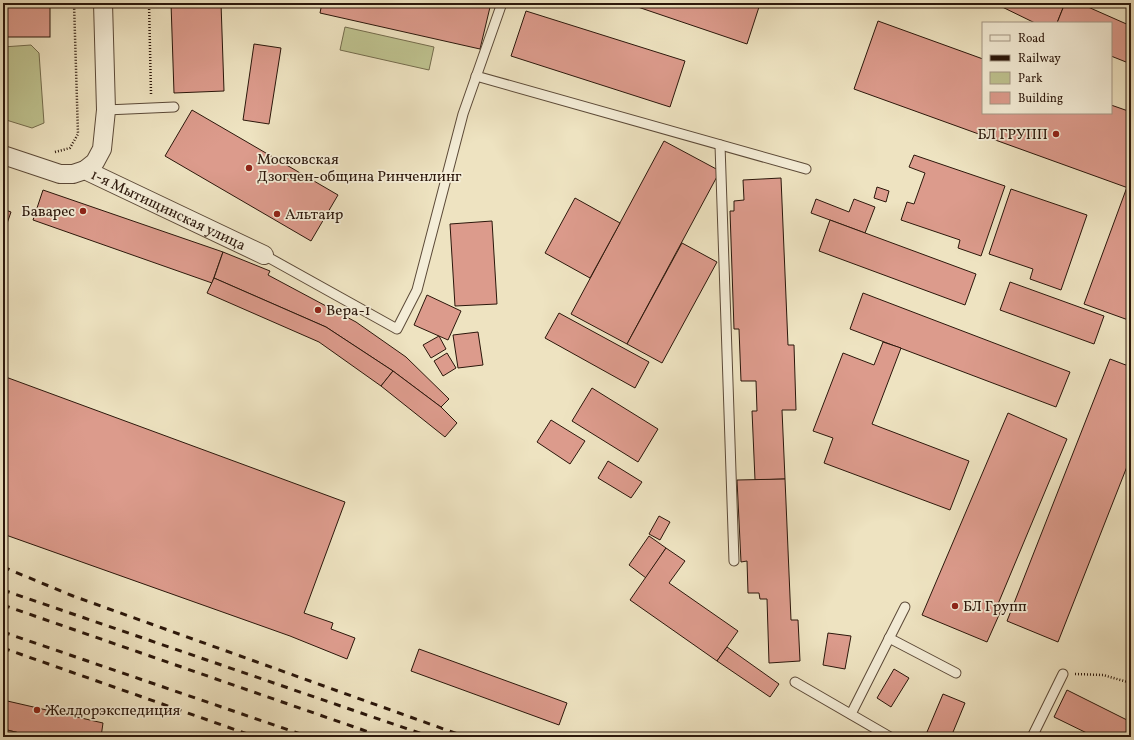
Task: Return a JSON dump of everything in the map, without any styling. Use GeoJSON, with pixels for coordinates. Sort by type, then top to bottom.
{"type":"FeatureCollection","features":[{"type":"Feature","properties":{"kind":"street"},"geometry":{"type":"LineString","coordinates":[[85,170],[95,162],[102,149],[106,110],[103,3]]}},
{"type":"Feature","properties":{"kind":"street","name":"1-я Мытищинская улица"},"geometry":{"type":"LineString","coordinates":[[3,155],[60,174],[73,174],[85,170],[264,255]]}},
{"type":"Feature","properties":{"kind":"lane"},"geometry":{"type":"LineString","coordinates":[[264,255],[397,329],[417,290],[463,114],[502,3]]}},
{"type":"Feature","properties":{"kind":"lane"},"geometry":{"type":"LineString","coordinates":[[476,76],[806,169]]}},
{"type":"Feature","properties":{"kind":"lane"},"geometry":{"type":"LineString","coordinates":[[106,110],[174,108]]}},
{"type":"Feature","properties":{"kind":"lane"},"geometry":{"type":"LineString","coordinates":[[720,145],[734,561]]}},
{"type":"Feature","properties":{"kind":"lane"},"geometry":{"type":"LineString","coordinates":[[851,714],[905,607]]}},
{"type":"Feature","properties":{"kind":"lane"},"geometry":{"type":"LineString","coordinates":[[889,638],[956,673]]}},
{"type":"Feature","properties":{"kind":"lane"},"geometry":{"type":"LineString","coordinates":[[1032,737],[1063,674]]}},
{"type":"Feature","properties":{"kind":"lane"},"geometry":{"type":"LineString","coordinates":[[795,682],[890,737]]}},
{"type":"Feature","properties":{"kind":"path"},"geometry":{"type":"LineString","coordinates":[[50,154],[70,148],[78,134],[74,3]]}},
{"type":"Feature","properties":{"kind":"path"},"geometry":{"type":"LineString","coordinates":[[149,3],[151,108]]}},
{"type":"Feature","properties":{"kind":"path"},"geometry":{"type":"LineString","coordinates":[[1063,674],[1103,674],[1131,683]]}},
{"type":"Feature","properties":{"kind":"green space"},"geometry":{"type":"Polygon","coordinates":[[[345,27],[434,47],[429,70],[340,50],[345,27]]]}},
{"type":"Feature","properties":{"kind":"green space"},"geometry":{"type":"Polygon","coordinates":[[[31,45],[39,53],[44,123],[32,128],[3,119],[3,47],[31,45]]]}},
{"type":"Feature","properties":{"kind":"building"},"geometry":{"type":"Polygon","coordinates":[[[3,3],[50,3],[50,37],[3,37],[3,3]]]}},
{"type":"Feature","properties":{"kind":"building"},"geometry":{"type":"Polygon","coordinates":[[[171,3],[221,3],[224,91],[174,93],[171,3]]]}},
{"type":"Feature","properties":{"kind":"building"},"geometry":{"type":"Polygon","coordinates":[[[322,3],[491,3],[480,49],[320,13],[322,3]]]}},
{"type":"Feature","properties":{"kind":"building"},"geometry":{"type":"Polygon","coordinates":[[[626,3],[748,3],[759,7],[747,44],[626,3]]]}},
{"type":"Feature","properties":{"kind":"building"},"geometry":{"type":"Polygon","coordinates":[[[994,3],[1065,3],[1057,22],[1033,22],[994,3]]]}},
{"type":"Feature","properties":{"kind":"building"},"geometry":{"type":"Polygon","coordinates":[[[1065,3],[1079,3],[1131,26],[1131,64],[1112,56],[1112,22],[1057,22],[1065,3]]]}},
{"type":"Feature","properties":{"kind":"building"},"geometry":{"type":"Polygon","coordinates":[[[526,11],[685,61],[670,107],[511,56],[526,11]]]}},
{"type":"Feature","properties":{"kind":"building"},"geometry":{"type":"Polygon","coordinates":[[[878,21],[982,59],[982,114],[1112,114],[1112,105],[1131,112],[1131,189],[854,89],[878,21]]]}},
{"type":"Feature","properties":{"kind":"building"},"geometry":{"type":"Polygon","coordinates":[[[254,44],[281,48],[269,124],[243,120],[254,44]]]}},
{"type":"Feature","properties":{"kind":"building"},"geometry":{"type":"Polygon","coordinates":[[[192,110],[338,195],[311,241],[165,156],[192,110]]]}},
{"type":"Feature","properties":{"kind":"building"},"geometry":{"type":"Polygon","coordinates":[[[664,141],[720,171],[627,344],[571,314],[664,141]]]}},
{"type":"Feature","properties":{"kind":"building"},"geometry":{"type":"Polygon","coordinates":[[[914,155],[1005,186],[981,256],[958,248],[960,240],[901,220],[907,202],[914,204],[925,173],[909,167],[914,155]]]}},
{"type":"Feature","properties":{"kind":"building"},"geometry":{"type":"Polygon","coordinates":[[[781,178],[788,345],[794,345],[796,410],[782,410],[785,479],[755,480],[752,411],[757,411],[756,381],[741,381],[739,329],[734,329],[730,211],[734,211],[734,201],[744,200],[743,180],[781,178]]]}},
{"type":"Feature","properties":{"kind":"building"},"geometry":{"type":"Polygon","coordinates":[[[877,187],[889,191],[886,202],[874,198],[877,187]]]}},
{"type":"Feature","properties":{"kind":"building"},"geometry":{"type":"Polygon","coordinates":[[[1127,187],[1131,189],[1131,321],[1084,304],[1127,187]]]}},
{"type":"Feature","properties":{"kind":"building"},"geometry":{"type":"Polygon","coordinates":[[[1011,189],[1087,215],[1061,290],[1030,279],[1033,269],[989,254],[1011,189]]]}},
{"type":"Feature","properties":{"kind":"building"},"geometry":{"type":"Polygon","coordinates":[[[43,190],[223,252],[212,283],[33,220],[43,190]]]}},
{"type":"Feature","properties":{"kind":"building"},"geometry":{"type":"Polygon","coordinates":[[[575,198],[620,223],[590,278],[545,253],[575,198]]]}},
{"type":"Feature","properties":{"kind":"building"},"geometry":{"type":"Polygon","coordinates":[[[816,199],[849,212],[854,199],[875,207],[865,233],[811,213],[816,199]]]}},
{"type":"Feature","properties":{"kind":"building"},"geometry":{"type":"Polygon","coordinates":[[[3,209],[11,212],[3,235],[3,209]]]}},
{"type":"Feature","properties":{"kind":"building"},"geometry":{"type":"Polygon","coordinates":[[[830,220],[976,274],[965,305],[819,251],[830,220]]]}},
{"type":"Feature","properties":{"kind":"building"},"geometry":{"type":"Polygon","coordinates":[[[492,221],[497,304],[455,306],[450,224],[492,221]]]}},
{"type":"Feature","properties":{"kind":"building"},"geometry":{"type":"Polygon","coordinates":[[[682,243],[717,262],[662,363],[627,344],[682,243]]]}},
{"type":"Feature","properties":{"kind":"building"},"geometry":{"type":"Polygon","coordinates":[[[223,252],[270,271],[268,275],[356,322],[406,357],[449,399],[441,407],[393,371],[326,327],[214,278],[223,252]]]}},
{"type":"Feature","properties":{"kind":"building"},"geometry":{"type":"Polygon","coordinates":[[[214,278],[326,327],[393,371],[381,386],[319,342],[207,293],[214,278]]]}},
{"type":"Feature","properties":{"kind":"building"},"geometry":{"type":"Polygon","coordinates":[[[1010,282],[1104,316],[1094,344],[1000,310],[1010,282]]]}},
{"type":"Feature","properties":{"kind":"building"},"geometry":{"type":"Polygon","coordinates":[[[863,293],[1070,372],[1056,407],[850,329],[863,293]]]}},
{"type":"Feature","properties":{"kind":"building"},"geometry":{"type":"Polygon","coordinates":[[[427,295],[461,311],[448,340],[414,325],[427,295]]]}},
{"type":"Feature","properties":{"kind":"building"},"geometry":{"type":"Polygon","coordinates":[[[559,313],[649,362],[635,388],[545,338],[559,313]]]}},
{"type":"Feature","properties":{"kind":"building"},"geometry":{"type":"Polygon","coordinates":[[[478,332],[483,365],[458,368],[453,335],[478,332]]]}},
{"type":"Feature","properties":{"kind":"building"},"geometry":{"type":"Polygon","coordinates":[[[439,336],[446,349],[431,358],[423,345],[439,336]]]}},
{"type":"Feature","properties":{"kind":"building"},"geometry":{"type":"Polygon","coordinates":[[[883,342],[901,348],[872,424],[969,461],[950,510],[824,463],[833,438],[813,431],[843,353],[874,365],[883,342]]]}},
{"type":"Feature","properties":{"kind":"building"},"geometry":{"type":"Polygon","coordinates":[[[447,353],[456,368],[443,376],[434,361],[447,353]]]}},
{"type":"Feature","properties":{"kind":"building"},"geometry":{"type":"Polygon","coordinates":[[[1110,359],[1131,367],[1131,465],[1128,464],[1058,642],[1007,621],[1110,359]]]}},
{"type":"Feature","properties":{"kind":"building"},"geometry":{"type":"Polygon","coordinates":[[[393,371],[441,407],[457,423],[445,437],[381,386],[393,371]]]}},
{"type":"Feature","properties":{"kind":"building"},"geometry":{"type":"Polygon","coordinates":[[[3,376],[345,502],[304,613],[333,623],[331,629],[355,638],[347,659],[290,636],[3,534],[3,376]]]}},
{"type":"Feature","properties":{"kind":"building"},"geometry":{"type":"Polygon","coordinates":[[[592,388],[658,429],[638,462],[572,421],[592,388]]]}},
{"type":"Feature","properties":{"kind":"building"},"geometry":{"type":"Polygon","coordinates":[[[1008,413],[1067,439],[998,604],[1003,606],[987,642],[922,615],[1008,413]]]}},
{"type":"Feature","properties":{"kind":"building"},"geometry":{"type":"Polygon","coordinates":[[[551,420],[585,441],[570,464],[537,442],[551,420]]]}},
{"type":"Feature","properties":{"kind":"building"},"geometry":{"type":"Polygon","coordinates":[[[608,461],[642,482],[631,498],[598,478],[608,461]]]}},
{"type":"Feature","properties":{"kind":"building"},"geometry":{"type":"Polygon","coordinates":[[[785,479],[791,620],[798,620],[800,661],[769,663],[767,599],[760,599],[759,593],[748,593],[747,561],[741,562],[737,480],[785,479]]]}},
{"type":"Feature","properties":{"kind":"building"},"geometry":{"type":"Polygon","coordinates":[[[659,516],[670,522],[660,540],[649,534],[659,516]]]}},
{"type":"Feature","properties":{"kind":"building"},"geometry":{"type":"Polygon","coordinates":[[[649,536],[666,548],[646,578],[629,565],[649,536]]]}},
{"type":"Feature","properties":{"kind":"building"},"geometry":{"type":"Polygon","coordinates":[[[666,548],[685,561],[669,583],[738,631],[717,661],[630,600],[666,548]]]}},
{"type":"Feature","properties":{"kind":"building"},"geometry":{"type":"Polygon","coordinates":[[[828,633],[851,636],[845,669],[823,665],[828,633]]]}},
{"type":"Feature","properties":{"kind":"building"},"geometry":{"type":"Polygon","coordinates":[[[727,647],[779,684],[770,697],[717,661],[727,647]]]}},
{"type":"Feature","properties":{"kind":"building"},"geometry":{"type":"Polygon","coordinates":[[[419,649],[567,703],[559,725],[411,671],[419,649]]]}},
{"type":"Feature","properties":{"kind":"building"},"geometry":{"type":"Polygon","coordinates":[[[894,669],[909,678],[891,707],[877,698],[894,669]]]}},
{"type":"Feature","properties":{"kind":"building"},"geometry":{"type":"Polygon","coordinates":[[[1067,690],[1131,722],[1131,737],[1095,737],[1054,717],[1067,690]]]}},
{"type":"Feature","properties":{"kind":"building"},"geometry":{"type":"Polygon","coordinates":[[[943,694],[965,703],[951,737],[940,737],[927,732],[943,694]]]}},
{"type":"Feature","properties":{"kind":"building","name":"Желдорэкспедиция"},"geometry":{"type":"Polygon","coordinates":[[[3,700],[103,723],[101,737],[36,737],[3,729],[3,700]]]}},
{"type":"Feature","properties":{"kind":"building"},"geometry":{"type":"Polygon","coordinates":[[[3,729],[36,737],[3,737],[3,729]]]}},
{"type":"Feature","properties":{"kind":"railway"},"geometry":{"type":"LineString","coordinates":[[3,567],[73,596],[466,737]]}},
{"type":"Feature","properties":{"kind":"railway"},"geometry":{"type":"LineString","coordinates":[[3,590],[431,737]]}},
{"type":"Feature","properties":{"kind":"railway"},"geometry":{"type":"LineString","coordinates":[[3,605],[383,737]]}},
{"type":"Feature","properties":{"kind":"railway"},"geometry":{"type":"LineString","coordinates":[[3,632],[309,737]]}},
{"type":"Feature","properties":{"kind":"railway"},"geometry":{"type":"LineString","coordinates":[[3,648],[256,737]]}},
{"type":"Feature","properties":{"kind":"place","name":"БЛ ГРУПП"},"geometry":{"type":"Point","coordinates":[1056,134]}},
{"type":"Feature","properties":{"kind":"place","name":"Московская Дзогчен-община Ринченлинг"},"geometry":{"type":"Point","coordinates":[249,168]}},
{"type":"Feature","properties":{"kind":"place","name":"Баварес"},"geometry":{"type":"Point","coordinates":[83,211]}},
{"type":"Feature","properties":{"kind":"place","name":"Альтаир"},"geometry":{"type":"Point","coordinates":[277,214]}},
{"type":"Feature","properties":{"kind":"place","name":"Вера-1"},"geometry":{"type":"Point","coordinates":[318,310]}},
{"type":"Feature","properties":{"kind":"place","name":"БЛ Групп"},"geometry":{"type":"Point","coordinates":[955,606]}},
{"type":"Feature","properties":{"kind":"place","name":"Желдорэкспедиция"},"geometry":{"type":"Point","coordinates":[37,710]}}]}
